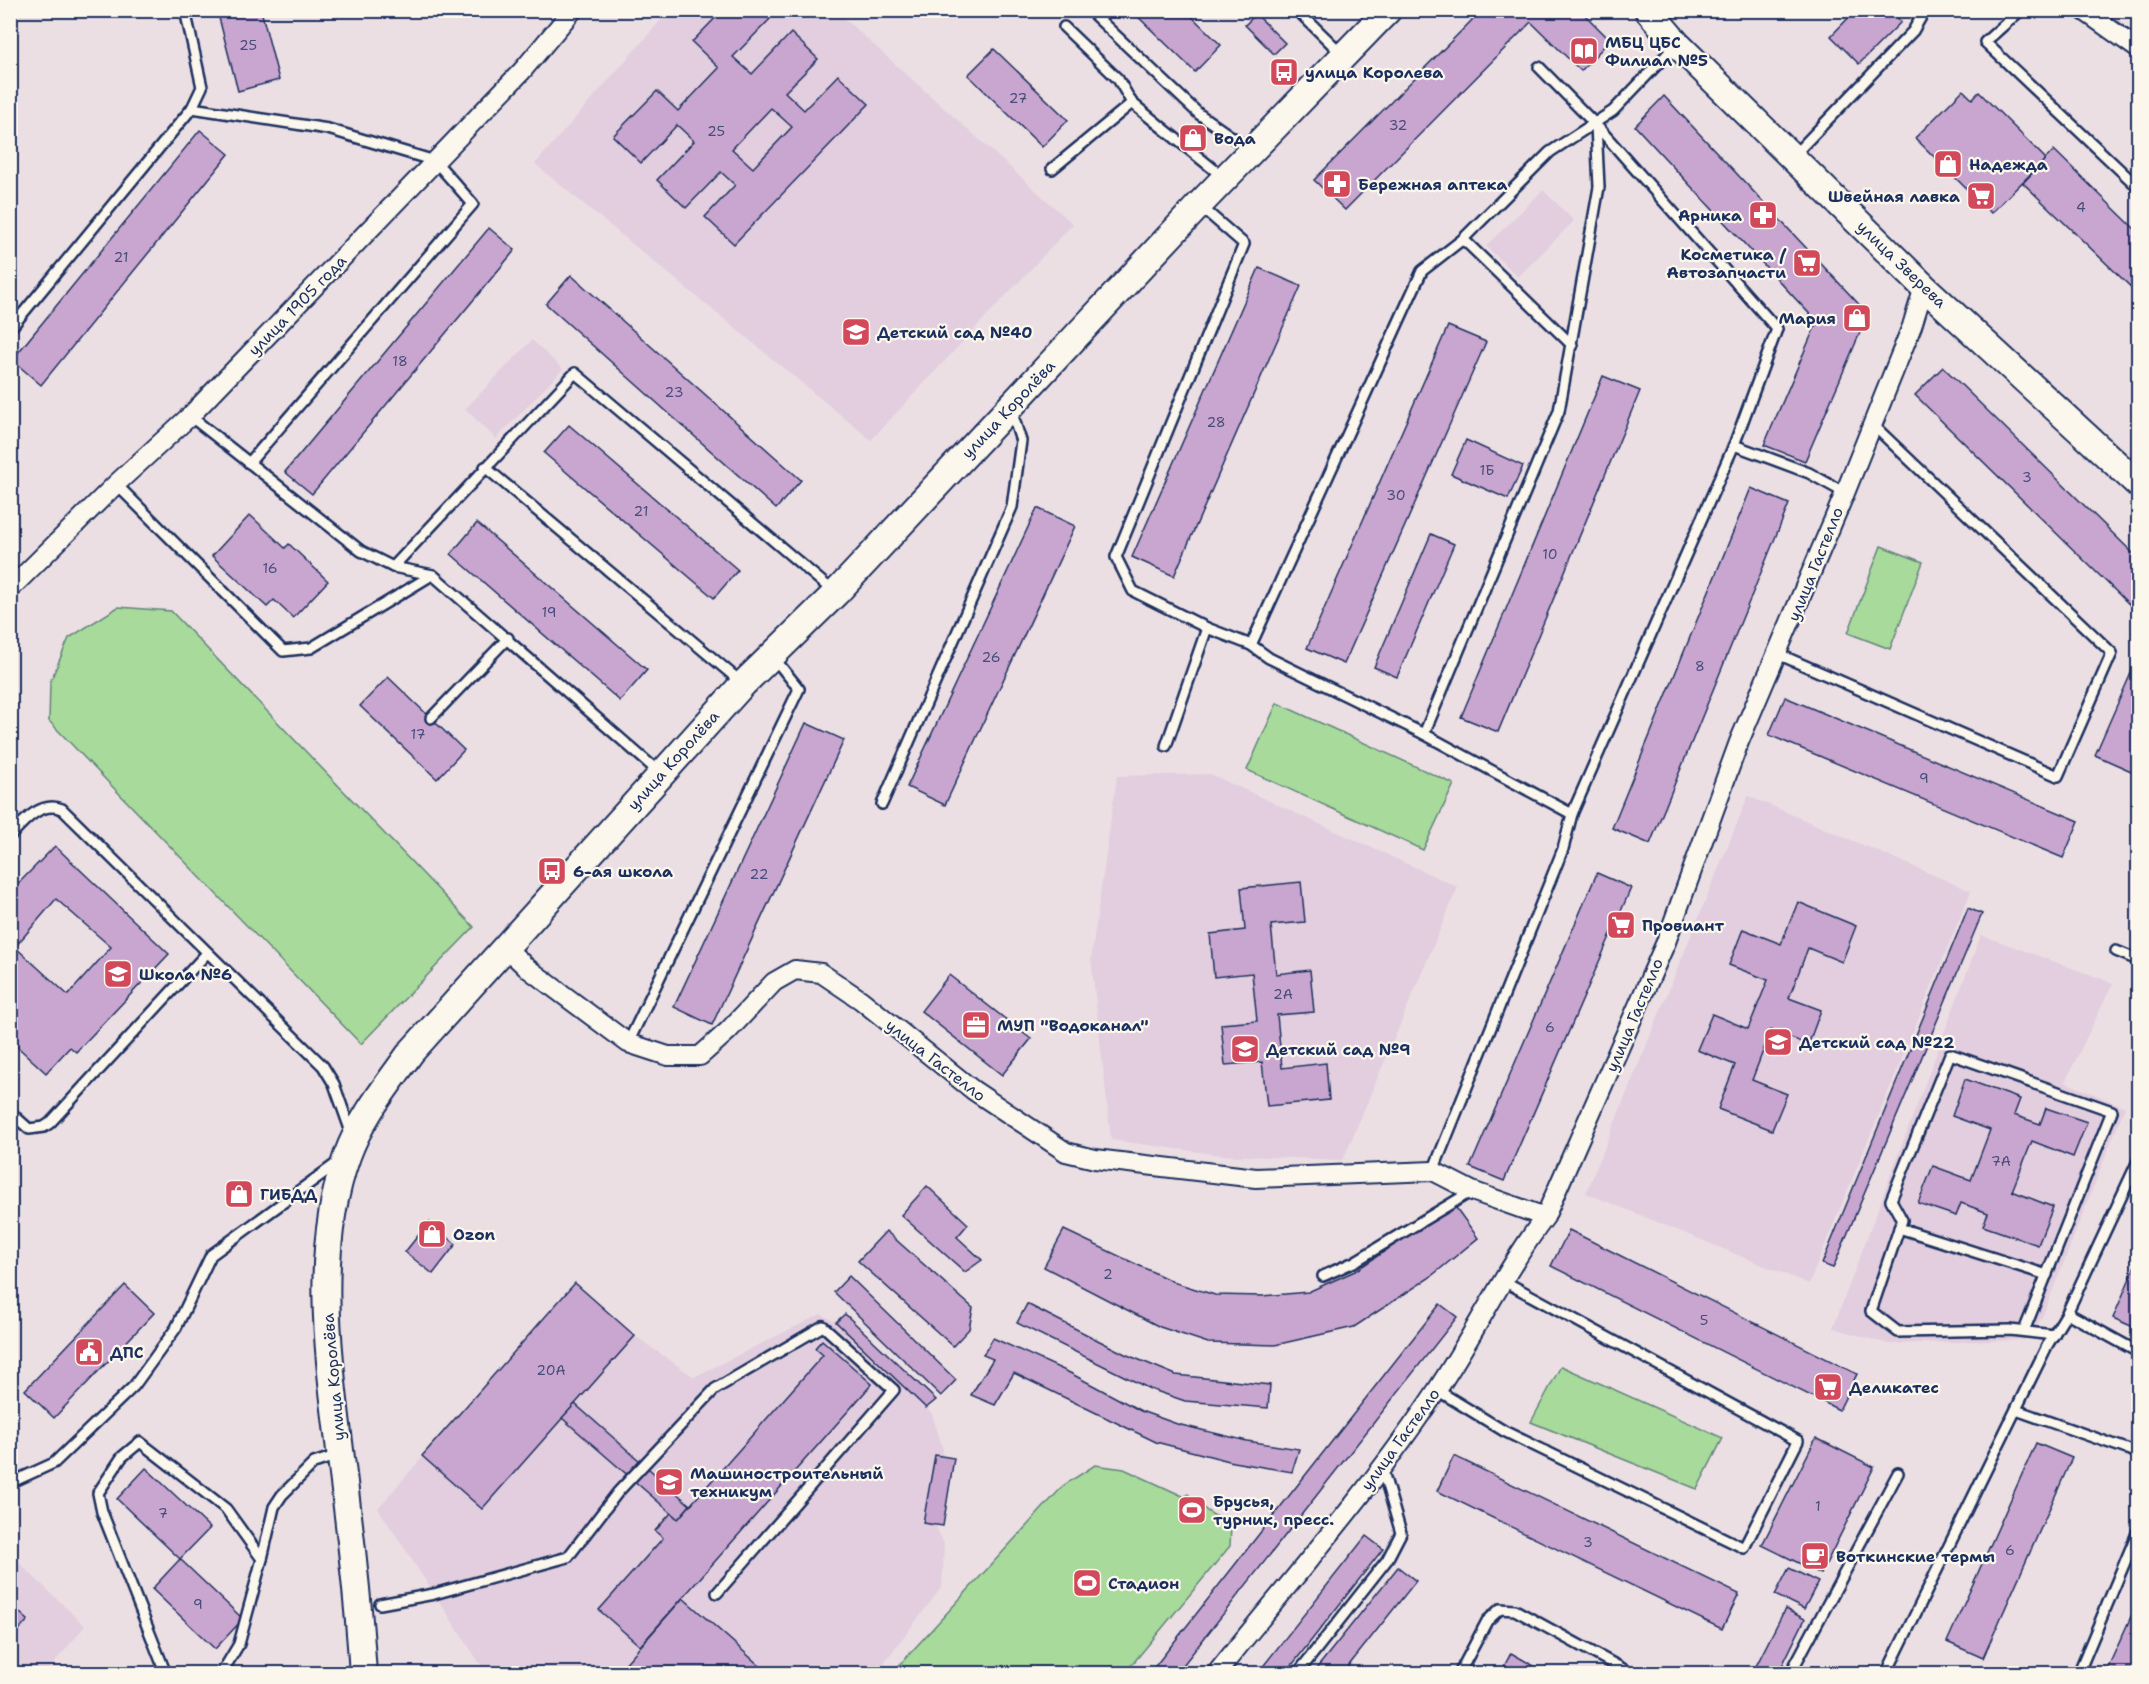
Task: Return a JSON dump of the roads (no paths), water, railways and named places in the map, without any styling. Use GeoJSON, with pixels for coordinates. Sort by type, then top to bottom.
{"type":"FeatureCollection","features":[{"type":"Feature","properties":{"kind":"main road","name":"улица Королёва"},"geometry":{"type":"LineString","coordinates":[[363,1674],[327,1347],[326,1281],[333,1209],[350,1148],[364,1118],[411,1052],[743,684],[836,593],[1251,150],[1388,10]]}},
{"type":"Feature","properties":{"kind":"main road","name":"улица Зверева"},"geometry":{"type":"LineString","coordinates":[[1648,10],[1677,44],[1924,287],[2139,484]]}},
{"type":"Feature","properties":{"kind":"street","name":"улица 1905 года"},"geometry":{"type":"LineString","coordinates":[[10,590],[116,484],[190,416],[522,71],[573,10]]}},
{"type":"Feature","properties":{"kind":"street"},"geometry":{"type":"LineString","coordinates":[[2083,10],[2139,49]]}},
{"type":"Feature","properties":{"kind":"street","name":"улица Гастелло"},"geometry":{"type":"LineString","coordinates":[[1216,1674],[1382,1466],[1437,1390],[1502,1280],[1545,1217],[1666,942],[1739,742],[1845,493],[1924,287]]}},
{"type":"Feature","properties":{"kind":"street","name":"улица Гастелло"},"geometry":{"type":"LineString","coordinates":[[505,947],[526,967],[628,1042],[668,1056],[700,1056],[728,1031],[774,982],[795,970],[821,974],[861,1000],[973,1090],[1066,1152],[1095,1159],[1256,1178],[1433,1171]]}},
{"type":"Feature","properties":{"kind":"street"},"geometry":{"type":"LineString","coordinates":[[1433,1171],[1472,1191],[1545,1217]]}},
{"type":"Feature","properties":{"kind":"lane"},"geometry":{"type":"LineString","coordinates":[[10,329],[192,108],[202,87],[185,10]]}},
{"type":"Feature","properties":{"kind":"lane"},"geometry":{"type":"LineString","coordinates":[[1089,10],[1198,114],[1251,150]]}},
{"type":"Feature","properties":{"kind":"lane"},"geometry":{"type":"LineString","coordinates":[[1298,10],[1344,56]]}},
{"type":"Feature","properties":{"kind":"lane"},"geometry":{"type":"LineString","coordinates":[[1792,157],[1913,31],[1925,10]]}},
{"type":"Feature","properties":{"kind":"lane"},"geometry":{"type":"LineString","coordinates":[[2021,10],[1984,42],[2139,187]]}},
{"type":"Feature","properties":{"kind":"lane"},"geometry":{"type":"LineString","coordinates":[[1064,27],[1118,79],[1132,102],[1225,179]]}},
{"type":"Feature","properties":{"kind":"lane"},"geometry":{"type":"LineString","coordinates":[[1251,645],[1422,271],[1464,239],[1550,152],[1613,111],[1677,44]]}},
{"type":"Feature","properties":{"kind":"lane"},"geometry":{"type":"LineString","coordinates":[[1433,1171],[1563,849],[1572,814],[1734,445],[1777,329],[1596,124],[1539,67]]}},
{"type":"Feature","properties":{"kind":"lane"},"geometry":{"type":"LineString","coordinates":[[1052,169],[1132,102]]}},
{"type":"Feature","properties":{"kind":"lane"},"geometry":{"type":"LineString","coordinates":[[192,108],[328,129],[435,161],[473,204],[249,462]]}},
{"type":"Feature","properties":{"kind":"lane"},"geometry":{"type":"LineString","coordinates":[[1424,734],[1559,411],[1599,187],[1596,124]]}},
{"type":"Feature","properties":{"kind":"lane"},"geometry":{"type":"LineString","coordinates":[[1199,205],[1244,244],[1116,557],[1133,591],[1207,628],[1251,645],[1269,658],[1424,734],[1572,814]]}},
{"type":"Feature","properties":{"kind":"lane"},"geometry":{"type":"LineString","coordinates":[[1464,239],[1572,345]]}},
{"type":"Feature","properties":{"kind":"lane"},"geometry":{"type":"LineString","coordinates":[[393,567],[575,373],[836,593]]}},
{"type":"Feature","properties":{"kind":"lane"},"geometry":{"type":"LineString","coordinates":[[882,804],[1012,507],[1022,441],[1010,407]]}},
{"type":"Feature","properties":{"kind":"lane"},"geometry":{"type":"LineString","coordinates":[[190,416],[361,551],[393,567],[433,574],[661,774]]}},
{"type":"Feature","properties":{"kind":"lane"},"geometry":{"type":"LineString","coordinates":[[1778,654],[2058,776],[2112,653],[1872,424]]}},
{"type":"Feature","properties":{"kind":"lane"},"geometry":{"type":"LineString","coordinates":[[1734,445],[1809,473],[1845,493]]}},
{"type":"Feature","properties":{"kind":"lane"},"geometry":{"type":"LineString","coordinates":[[485,467],[743,684]]}},
{"type":"Feature","properties":{"kind":"lane"},"geometry":{"type":"LineString","coordinates":[[116,484],[283,651],[311,648],[433,574]]}},
{"type":"Feature","properties":{"kind":"lane"},"geometry":{"type":"LineString","coordinates":[[1166,746],[1207,628]]}},
{"type":"Feature","properties":{"kind":"lane"},"geometry":{"type":"LineString","coordinates":[[431,718],[508,638]]}},
{"type":"Feature","properties":{"kind":"lane"},"geometry":{"type":"LineString","coordinates":[[628,1042],[799,689],[772,656]]}},
{"type":"Feature","properties":{"kind":"lane"},"geometry":{"type":"LineString","coordinates":[[10,836],[35,813],[49,807],[62,809],[323,1066],[334,1084],[350,1148],[211,1255],[176,1328],[134,1386],[54,1463],[10,1483]]}},
{"type":"Feature","properties":{"kind":"lane"},"geometry":{"type":"LineString","coordinates":[[2116,951],[2139,960]]}},
{"type":"Feature","properties":{"kind":"lane"},"geometry":{"type":"LineString","coordinates":[[10,1112],[29,1129],[44,1127],[50,1123],[207,953]]}},
{"type":"Feature","properties":{"kind":"lane"},"geometry":{"type":"LineString","coordinates":[[2024,1331],[2112,1111],[1950,1054],[1891,1200],[1902,1220],[1871,1311],[1898,1332],[2024,1331],[2054,1335]]}},
{"type":"Feature","properties":{"kind":"lane"},"geometry":{"type":"LineString","coordinates":[[1886,1674],[2016,1410],[2067,1313],[2139,1161]]}},
{"type":"Feature","properties":{"kind":"lane"},"geometry":{"type":"LineString","coordinates":[[1323,1276],[1354,1262],[1472,1191]]}},
{"type":"Feature","properties":{"kind":"lane"},"geometry":{"type":"LineString","coordinates":[[1899,1228],[2047,1275]]}},
{"type":"Feature","properties":{"kind":"lane"},"geometry":{"type":"LineString","coordinates":[[1437,1390],[1504,1431],[1744,1548],[1798,1441],[1502,1280]]}},
{"type":"Feature","properties":{"kind":"lane"},"geometry":{"type":"LineString","coordinates":[[2067,1313],[2139,1352]]}},
{"type":"Feature","properties":{"kind":"lane"},"geometry":{"type":"LineString","coordinates":[[380,1604],[434,1594],[568,1557],[618,1492],[715,1389],[822,1326],[894,1390],[717,1593]]}},
{"type":"Feature","properties":{"kind":"lane"},"geometry":{"type":"LineString","coordinates":[[2016,1410],[2139,1453]]}},
{"type":"Feature","properties":{"kind":"lane"},"geometry":{"type":"LineString","coordinates":[[166,1674],[102,1512],[98,1493],[122,1457],[140,1442],[226,1509],[262,1559]]}},
{"type":"Feature","properties":{"kind":"lane"},"geometry":{"type":"LineString","coordinates":[[221,1674],[239,1644],[274,1507],[282,1495],[314,1463],[340,1454]]}},
{"type":"Feature","properties":{"kind":"lane"},"geometry":{"type":"LineString","coordinates":[[1297,1674],[1387,1560],[1401,1533],[1382,1466]]}},
{"type":"Feature","properties":{"kind":"lane"},"geometry":{"type":"LineString","coordinates":[[1790,1674],[1898,1473]]}},
{"type":"Feature","properties":{"kind":"lane"},"geometry":{"type":"LineString","coordinates":[[2078,1674],[2139,1531]]}},
{"type":"Feature","properties":{"kind":"lane"},"geometry":{"type":"LineString","coordinates":[[1459,1674],[1487,1621],[1500,1609],[1515,1610],[1632,1674]]}},
{"type":"Feature","properties":{"kind":"place","name":"МБЦ ЦБС Филиал №5"},"geometry":{"type":"Point","coordinates":[1584,51]}},
{"type":"Feature","properties":{"kind":"place","name":"улица Королева"},"geometry":{"type":"Point","coordinates":[1284,72]}},
{"type":"Feature","properties":{"kind":"place","name":"Вода"},"geometry":{"type":"Point","coordinates":[1193,138]}},
{"type":"Feature","properties":{"kind":"place","name":"Надежда"},"geometry":{"type":"Point","coordinates":[1948,164]}},
{"type":"Feature","properties":{"kind":"place","name":"Бережная аптека"},"geometry":{"type":"Point","coordinates":[1337,184]}},
{"type":"Feature","properties":{"kind":"place","name":"Швейная лавка"},"geometry":{"type":"Point","coordinates":[1981,196]}},
{"type":"Feature","properties":{"kind":"place","name":"Арника"},"geometry":{"type":"Point","coordinates":[1763,215]}},
{"type":"Feature","properties":{"kind":"place","name":"Косметика / Автозапчасти"},"geometry":{"type":"Point","coordinates":[1807,263]}},
{"type":"Feature","properties":{"kind":"place","name":"Мария"},"geometry":{"type":"Point","coordinates":[1857,318]}},
{"type":"Feature","properties":{"kind":"place","name":"Детский сад №40"},"geometry":{"type":"Point","coordinates":[856,332]}},
{"type":"Feature","properties":{"kind":"place","name":"6-ая школа"},"geometry":{"type":"Point","coordinates":[552,871]}},
{"type":"Feature","properties":{"kind":"place","name":"Провиант"},"geometry":{"type":"Point","coordinates":[1621,925]}},
{"type":"Feature","properties":{"kind":"place","name":"Школа №6"},"geometry":{"type":"Point","coordinates":[118,974]}},
{"type":"Feature","properties":{"kind":"place","name":"МУП \"Водоканал\""},"geometry":{"type":"Point","coordinates":[976,1025]}},
{"type":"Feature","properties":{"kind":"place","name":"Детский сад №22"},"geometry":{"type":"Point","coordinates":[1778,1042]}},
{"type":"Feature","properties":{"kind":"place","name":"Детский сад №9"},"geometry":{"type":"Point","coordinates":[1245,1049]}},
{"type":"Feature","properties":{"kind":"place","name":"ГИБДД"},"geometry":{"type":"Point","coordinates":[239,1194]}},
{"type":"Feature","properties":{"kind":"place","name":"Ozon"},"geometry":{"type":"Point","coordinates":[432,1234]}},
{"type":"Feature","properties":{"kind":"place","name":"ДПС"},"geometry":{"type":"Point","coordinates":[89,1352]}},
{"type":"Feature","properties":{"kind":"place","name":"Деликатес"},"geometry":{"type":"Point","coordinates":[1828,1387]}},
{"type":"Feature","properties":{"kind":"place","name":"Машиностроительный техникум"},"geometry":{"type":"Point","coordinates":[669,1482]}},
{"type":"Feature","properties":{"kind":"place","name":"Брусья, турник, пресс."},"geometry":{"type":"Point","coordinates":[1192,1510]}},
{"type":"Feature","properties":{"kind":"place","name":"Воткинские термы"},"geometry":{"type":"Point","coordinates":[1815,1556]}},
{"type":"Feature","properties":{"kind":"place","name":"Стадион"},"geometry":{"type":"Point","coordinates":[1087,1583]}}]}
